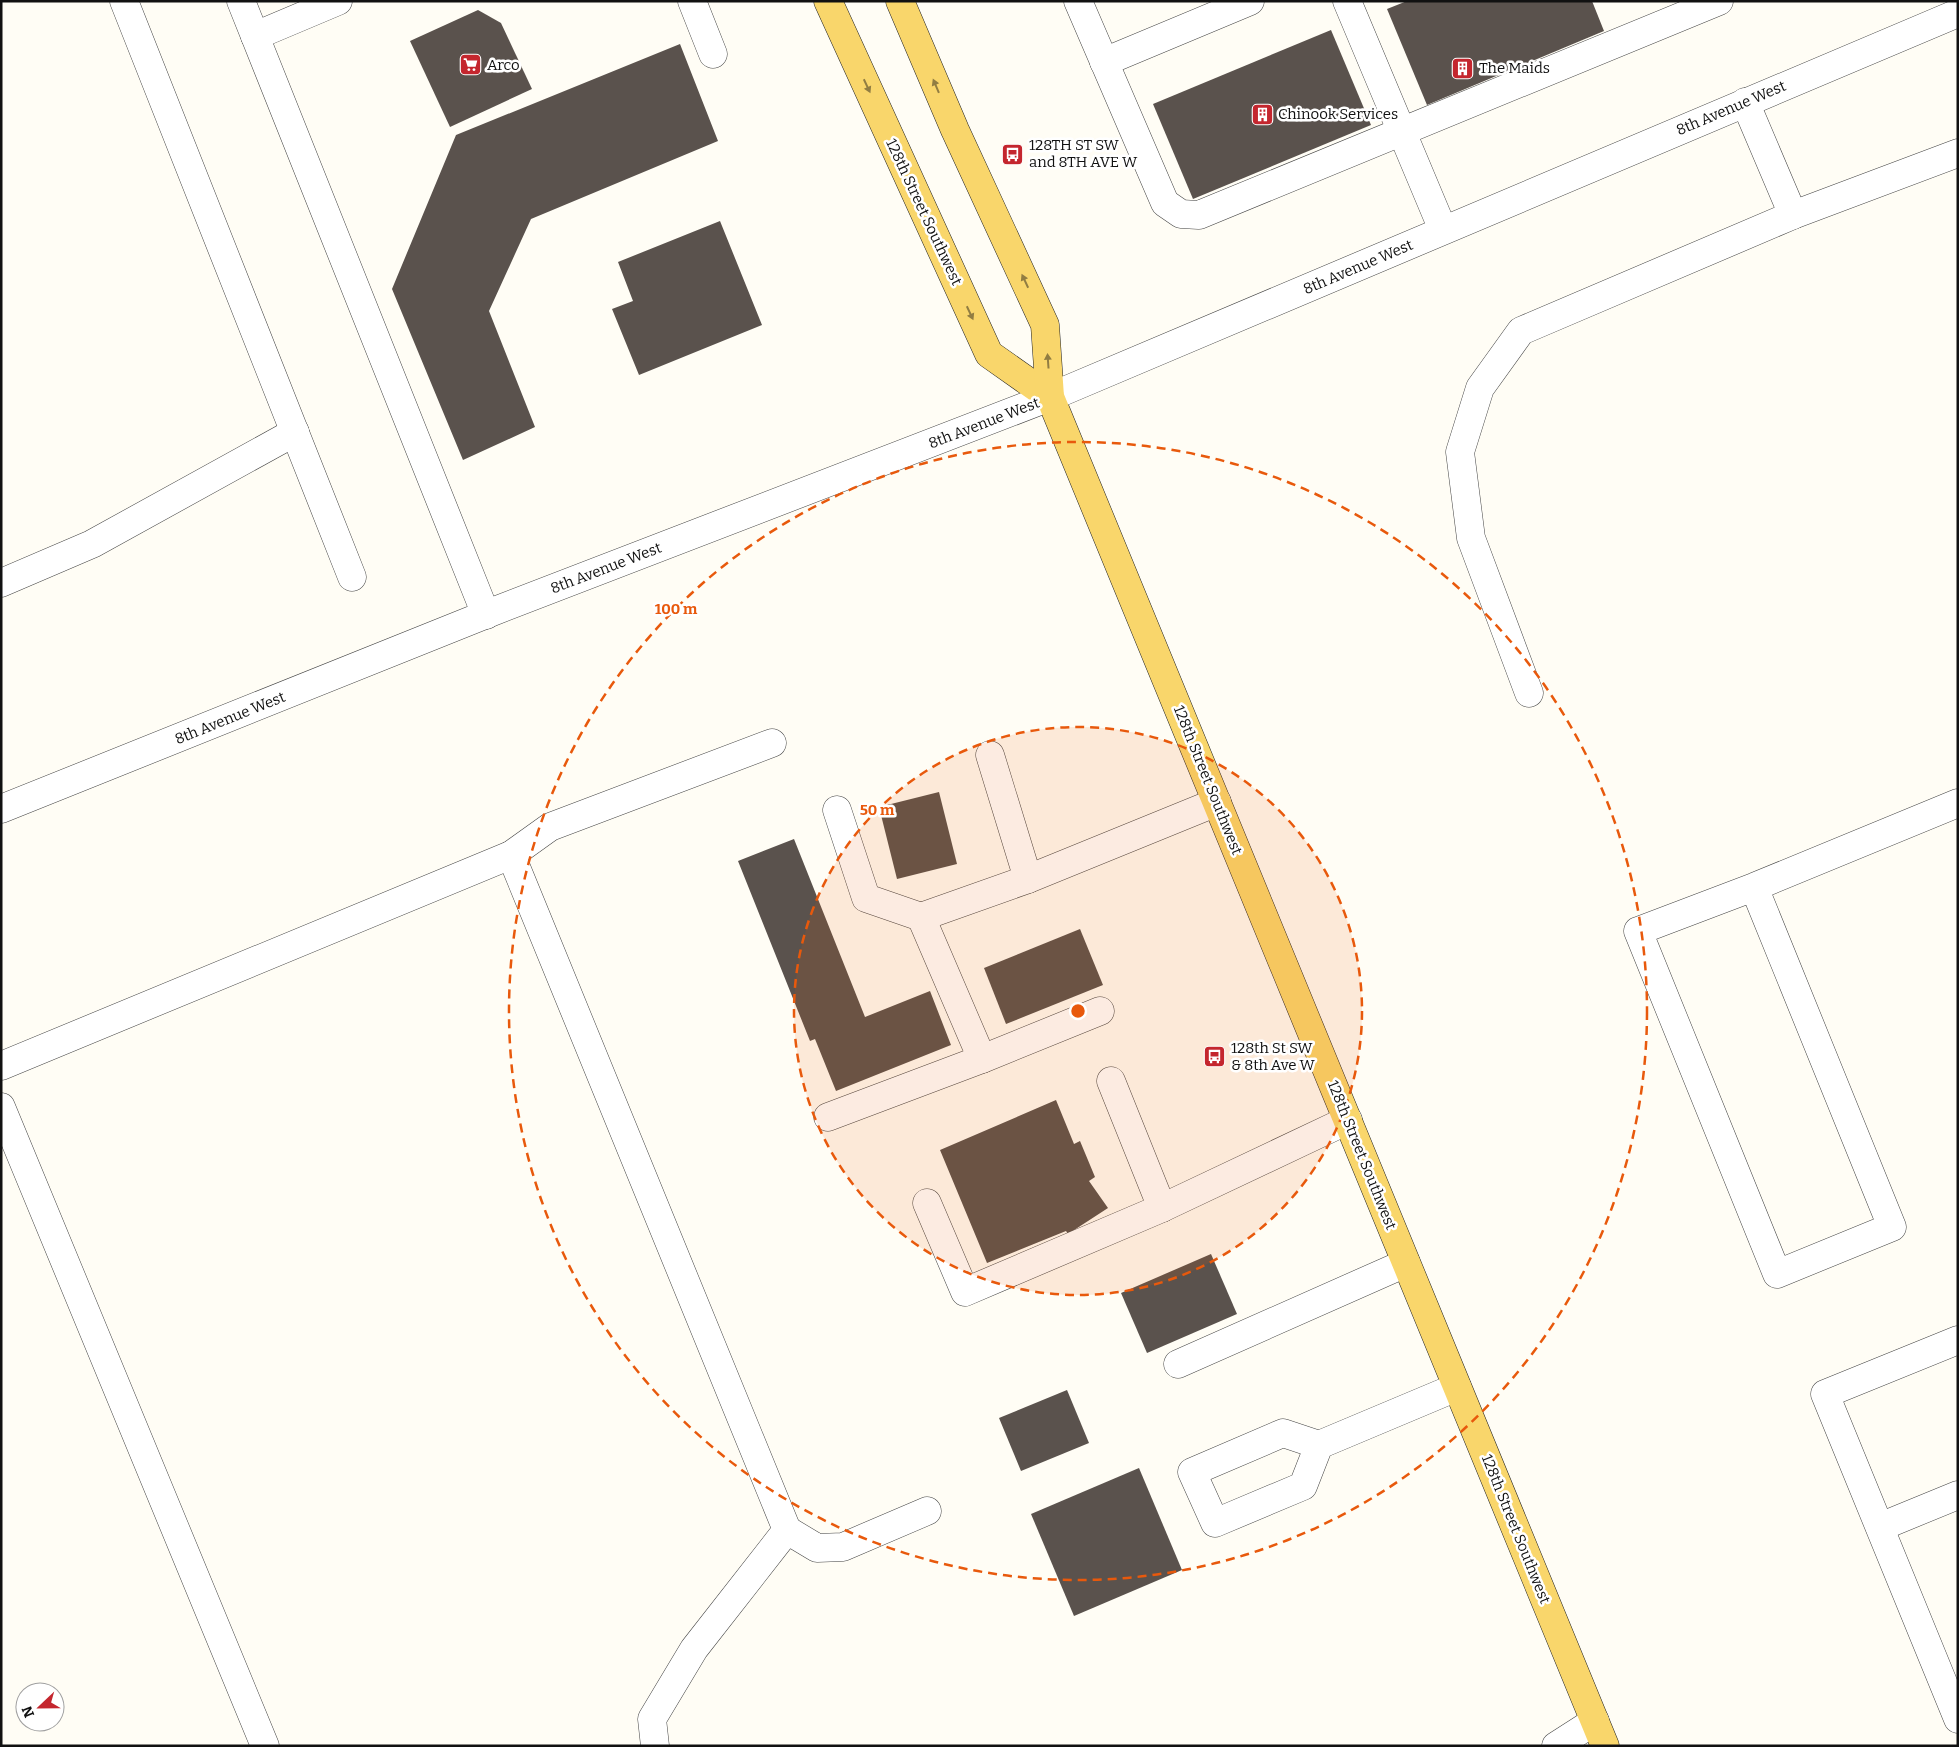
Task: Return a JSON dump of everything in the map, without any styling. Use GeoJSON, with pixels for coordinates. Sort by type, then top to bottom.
{"type":"FeatureCollection","features":[{"type":"Feature","properties":{"kind":"main road","name":"128th Street Southwest"},"geometry":{"type":"LineString","coordinates":[[828,1],[989,354],[1050,397]]}},
{"type":"Feature","properties":{"kind":"main road","name":"128th Street Southwest"},"geometry":{"type":"LineString","coordinates":[[900,1],[955,130],[1045,326],[1050,397],[1600,1734]]}},
{"type":"Feature","properties":{"kind":"street"},"geometry":{"type":"LineString","coordinates":[[124,1],[352,577]]}},
{"type":"Feature","properties":{"kind":"street"},"geometry":{"type":"LineString","coordinates":[[241,1],[486,614]]}},
{"type":"Feature","properties":{"kind":"street"},"geometry":{"type":"LineString","coordinates":[[255,36],[338,1]]}},
{"type":"Feature","properties":{"kind":"street"},"geometry":{"type":"LineString","coordinates":[[692,1],[713,54]]}},
{"type":"Feature","properties":{"kind":"street"},"geometry":{"type":"LineString","coordinates":[[1078,1],[1165,203],[1182,214],[1199,215],[1719,1]]}},
{"type":"Feature","properties":{"kind":"street"},"geometry":{"type":"LineString","coordinates":[[1104,62],[1250,1]]}},
{"type":"Feature","properties":{"kind":"street"},"geometry":{"type":"LineString","coordinates":[[1347,1],[1443,230]]}},
{"type":"Feature","properties":{"kind":"street","name":"8th Avenue West"},"geometry":{"type":"LineString","coordinates":[[1,809],[486,614],[1050,397],[1958,13]]}},
{"type":"Feature","properties":{"kind":"street"},"geometry":{"type":"LineString","coordinates":[[1745,102],[1793,215]]}},
{"type":"Feature","properties":{"kind":"street"},"geometry":{"type":"LineString","coordinates":[[1529,693],[1471,538],[1460,452],[1480,388],[1521,331],[1793,215],[1958,153]]}},
{"type":"Feature","properties":{"kind":"street"},"geometry":{"type":"LineString","coordinates":[[1,583],[92,544],[295,432]]}},
{"type":"Feature","properties":{"kind":"street"},"geometry":{"type":"LineString","coordinates":[[1,1066],[511,856],[550,827],[772,743]]}},
{"type":"Feature","properties":{"kind":"street"},"geometry":{"type":"LineString","coordinates":[[990,756],[1028,879]]}},
{"type":"Feature","properties":{"kind":"street"},"geometry":{"type":"LineString","coordinates":[[837,810],[866,898],[921,917],[1028,879],[1217,802]]}},
{"type":"Feature","properties":{"kind":"street"},"geometry":{"type":"LineString","coordinates":[[1754,888],[1892,1227],[1777,1274],[1638,931],[1754,888],[1958,803]]}},
{"type":"Feature","properties":{"kind":"street"},"geometry":{"type":"LineString","coordinates":[[511,856],[787,1530],[817,1548],[843,1547],[927,1511]]}},
{"type":"Feature","properties":{"kind":"street"},"geometry":{"type":"LineString","coordinates":[[921,917],[982,1059]]}},
{"type":"Feature","properties":{"kind":"street"},"geometry":{"type":"LineString","coordinates":[[828,1117],[982,1059],[1100,1011]]}},
{"type":"Feature","properties":{"kind":"street"},"geometry":{"type":"LineString","coordinates":[[1111,1081],[1162,1208]]}},
{"type":"Feature","properties":{"kind":"street"},"geometry":{"type":"LineString","coordinates":[[1,1107],[265,1746]]}},
{"type":"Feature","properties":{"kind":"street"},"geometry":{"type":"LineString","coordinates":[[927,1203],[965,1292],[1162,1208],[1348,1120]]}},
{"type":"Feature","properties":{"kind":"street"},"geometry":{"type":"LineString","coordinates":[[1178,1364],[1406,1263]]}},
{"type":"Feature","properties":{"kind":"street"},"geometry":{"type":"LineString","coordinates":[[1958,1340],[1825,1394],[1958,1719]]}},
{"type":"Feature","properties":{"kind":"street"},"geometry":{"type":"LineString","coordinates":[[1319,1445],[1457,1387]]}},
{"type":"Feature","properties":{"kind":"street"},"geometry":{"type":"LineString","coordinates":[[1880,1527],[1958,1495]]}},
{"type":"Feature","properties":{"kind":"street"},"geometry":{"type":"LineString","coordinates":[[655,1746],[652,1720],[694,1649],[787,1530]]}},
{"type":"Feature","properties":{"kind":"street"},"geometry":{"type":"LineString","coordinates":[[1556,1746],[1600,1734]]}},
{"type":"Feature","properties":{"kind":"building","name":"The Maids"},"geometry":{"type":"Polygon","coordinates":[[[1407,1],[1592,1],[1604,31],[1427,105],[1387,9],[1407,1]]]}},
{"type":"Feature","properties":{"kind":"building","name":"Arco"},"geometry":{"type":"Polygon","coordinates":[[[478,10],[501,23],[532,89],[450,127],[410,41],[478,10]]]}},
{"type":"Feature","properties":{"kind":"building","name":"Chinook Services"},"geometry":{"type":"Polygon","coordinates":[[[1331,30],[1371,125],[1193,199],[1153,104],[1331,30]]]}},
{"type":"Feature","properties":{"kind":"building"},"geometry":{"type":"Polygon","coordinates":[[[680,44],[718,141],[531,219],[489,311],[535,427],[463,460],[392,289],[456,135],[680,44]]]}},
{"type":"Feature","properties":{"kind":"building"},"geometry":{"type":"Polygon","coordinates":[[[720,221],[762,325],[639,375],[612,309],[633,301],[618,262],[720,221]]]}},
{"type":"Feature","properties":{"kind":"building"},"geometry":{"type":"Polygon","coordinates":[[[939,792],[957,864],[897,879],[879,807],[939,792]]]}},
{"type":"Feature","properties":{"kind":"building"},"geometry":{"type":"Polygon","coordinates":[[[794,839],[865,1017],[930,991],[951,1045],[836,1091],[815,1039],[810,1041],[738,861],[794,839]]]}},
{"type":"Feature","properties":{"kind":"building"},"geometry":{"type":"Polygon","coordinates":[[[1080,929],[1103,985],[1006,1024],[984,968],[1080,929]]]}},
{"type":"Feature","properties":{"kind":"building"},"geometry":{"type":"Polygon","coordinates":[[[1056,1100],[1074,1144],[1080,1141],[1095,1177],[1089,1181],[1108,1208],[1068,1234],[1066,1231],[987,1263],[940,1150],[1056,1100]]]}},
{"type":"Feature","properties":{"kind":"building"},"geometry":{"type":"Polygon","coordinates":[[[1211,1254],[1237,1314],[1147,1353],[1121,1293],[1211,1254]]]}},
{"type":"Feature","properties":{"kind":"building"},"geometry":{"type":"Polygon","coordinates":[[[1067,1390],[1089,1443],[1021,1471],[999,1418],[1067,1390]]]}},
{"type":"Feature","properties":{"kind":"building"},"geometry":{"type":"Polygon","coordinates":[[[1139,1468],[1182,1570],[1074,1616],[1031,1514],[1139,1468]]]}},
{"type":"Feature","properties":{"kind":"place","name":"Arco"},"geometry":{"type":"Point","coordinates":[471,65]}},
{"type":"Feature","properties":{"kind":"place","name":"The Maids"},"geometry":{"type":"Point","coordinates":[1463,68]}},
{"type":"Feature","properties":{"kind":"place","name":"Chinook Services"},"geometry":{"type":"Point","coordinates":[1262,114]}},
{"type":"Feature","properties":{"kind":"place","name":"128TH ST SW and 8TH AVE W"},"geometry":{"type":"Point","coordinates":[1013,154]}},
{"type":"Feature","properties":{"kind":"place","name":"128th St SW & 8th Ave W"},"geometry":{"type":"Point","coordinates":[1215,1057]}}]}
